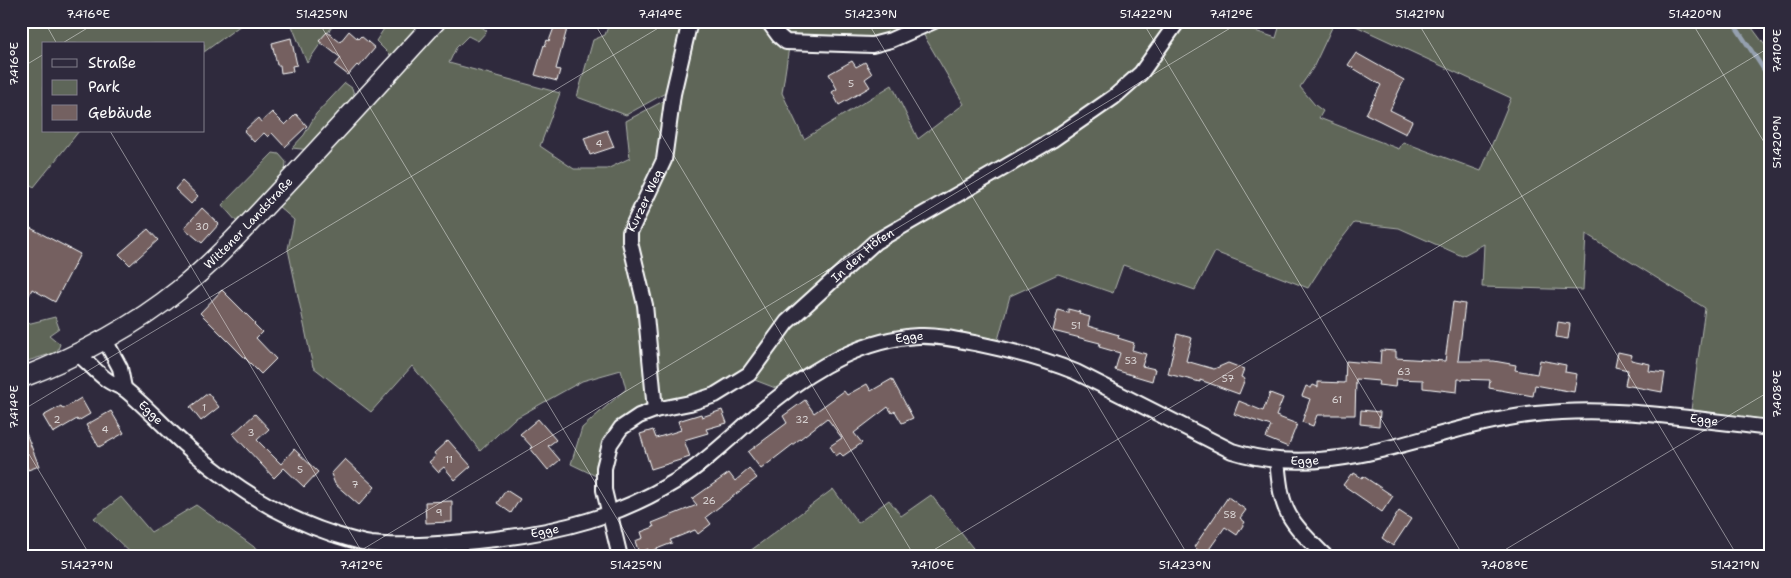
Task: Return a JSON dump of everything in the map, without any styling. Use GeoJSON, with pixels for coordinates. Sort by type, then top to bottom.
{"type":"FeatureCollection","features":[{"type":"Feature","properties":{"kind":"main road","name":"Wittener Landstraße"},"geometry":{"type":"LineString","coordinates":[[21,378],[78,354],[105,340],[179,290],[221,252],[436,21]]}},
{"type":"Feature","properties":{"kind":"street","name":"Kurzer Weg"},"geometry":{"type":"LineString","coordinates":[[654,410],[646,305],[630,242],[630,232],[664,160],[673,94],[690,21]]}},
{"type":"Feature","properties":{"kind":"street"},"geometry":{"type":"LineString","coordinates":[[768,21],[786,42],[872,45],[891,40],[934,21]]}},
{"type":"Feature","properties":{"kind":"street","name":"In den Höfen"},"geometry":{"type":"LineString","coordinates":[[620,557],[604,490],[604,468],[610,444],[621,428],[654,410],[690,403],[715,395],[749,374],[787,322],[875,242],[1052,140],[1114,97],[1141,73],[1178,21]]}},
{"type":"Feature","properties":{"kind":"street","name":"Egge"},"geometry":{"type":"LineString","coordinates":[[78,354],[109,382],[124,388],[192,451],[244,492],[291,518],[348,539],[388,545],[470,542],[555,530],[609,514],[647,497],[677,480],[708,458],[790,388],[824,366],[852,352],[877,343],[918,336],[953,339],[1004,349],[1058,365],[1076,372],[1232,451],[1259,459],[1277,461],[1320,460],[1376,452],[1488,422],[1536,414],[1631,412],[1770,428]]}},
{"type":"Feature","properties":{"kind":"street"},"geometry":{"type":"LineString","coordinates":[[105,340],[120,368],[124,388]]}},
{"type":"Feature","properties":{"kind":"street"},"geometry":{"type":"LineString","coordinates":[[1277,461],[1282,496],[1289,515],[1326,557]]}},
{"type":"Feature","properties":{"kind":"green space"},"geometry":{"type":"Polygon","coordinates":[[[21,21],[241,21],[241,25],[205,51],[205,42],[42,42],[42,132],[78,132],[34,187],[21,179],[21,21]]]}},
{"type":"Feature","properties":{"kind":"green space"},"geometry":{"type":"Polygon","coordinates":[[[290,21],[336,21],[307,63],[290,21]]]}},
{"type":"Feature","properties":{"kind":"green space"},"geometry":{"type":"Polygon","coordinates":[[[389,21],[427,21],[392,57],[376,41],[389,21]]]}},
{"type":"Feature","properties":{"kind":"green space"},"geometry":{"type":"Polygon","coordinates":[[[447,21],[474,21],[487,31],[478,41],[468,36],[456,48],[449,63],[560,93],[540,146],[574,169],[607,169],[630,158],[626,121],[669,98],[661,158],[630,222],[627,235],[628,248],[634,241],[634,232],[637,224],[668,160],[678,93],[695,21],[763,21],[775,39],[789,47],[782,93],[804,139],[892,85],[918,139],[964,104],[922,32],[942,21],[1226,21],[1276,38],[1281,21],[1335,21],[1313,68],[1300,87],[1315,105],[1323,111],[1319,118],[1399,149],[1403,142],[1481,171],[1511,98],[1345,21],[1747,21],[1770,52],[1770,420],[1691,410],[1705,308],[1586,234],[1583,290],[1482,287],[1484,244],[1462,256],[1399,228],[1354,223],[1330,254],[1308,288],[1215,252],[1195,290],[1123,265],[1113,293],[1058,274],[1010,296],[998,340],[934,330],[881,336],[843,348],[801,372],[778,389],[752,379],[747,370],[713,391],[649,406],[618,424],[605,439],[596,464],[596,476],[571,464],[582,428],[626,389],[621,370],[582,381],[514,419],[480,451],[447,407],[412,366],[371,412],[313,367],[288,249],[294,220],[278,206],[447,21]]]}},
{"type":"Feature","properties":{"kind":"green space"},"geometry":{"type":"Polygon","coordinates":[[[610,21],[685,21],[669,91],[626,115],[577,97],[593,40],[605,35],[610,21]]]}},
{"type":"Feature","properties":{"kind":"green space"},"geometry":{"type":"Polygon","coordinates":[[[774,21],[924,21],[871,40],[788,38],[774,21]]]}},
{"type":"Feature","properties":{"kind":"green space"},"geometry":{"type":"Polygon","coordinates":[[[345,83],[352,88],[355,98],[310,150],[292,148],[304,135],[316,114],[345,83]]]}},
{"type":"Feature","properties":{"kind":"green space"},"geometry":{"type":"Polygon","coordinates":[[[273,153],[279,154],[286,162],[285,172],[237,222],[222,205],[273,153]]]}},
{"type":"Feature","properties":{"kind":"green space"},"geometry":{"type":"Polygon","coordinates":[[[55,317],[59,328],[49,335],[60,344],[57,352],[21,363],[21,327],[55,317]]]}},
{"type":"Feature","properties":{"kind":"green space"},"geometry":{"type":"Polygon","coordinates":[[[833,489],[858,523],[889,500],[901,516],[931,495],[980,557],[742,557],[833,489]]]}},
{"type":"Feature","properties":{"kind":"green space"},"geometry":{"type":"Polygon","coordinates":[[[121,497],[151,532],[196,505],[268,557],[135,557],[94,518],[121,497]]]}},
{"type":"Feature","properties":{"kind":"building"},"geometry":{"type":"Polygon","coordinates":[[[555,25],[567,29],[556,69],[560,70],[557,81],[535,75],[544,45],[547,40],[549,41],[555,25]]]}},
{"type":"Feature","properties":{"kind":"building"},"geometry":{"type":"Polygon","coordinates":[[[349,31],[358,39],[361,36],[375,48],[359,67],[357,65],[348,75],[335,65],[341,58],[319,41],[327,32],[340,42],[349,31]]]}},
{"type":"Feature","properties":{"kind":"building"},"geometry":{"type":"Polygon","coordinates":[[[291,38],[297,65],[292,66],[293,71],[281,73],[280,65],[277,65],[272,43],[291,38]]]}},
{"type":"Feature","properties":{"kind":"building"},"geometry":{"type":"Polygon","coordinates":[[[1356,53],[1404,80],[1390,110],[1412,121],[1406,134],[1366,114],[1381,85],[1348,65],[1356,53]]]}},
{"type":"Feature","properties":{"kind":"building"},"geometry":{"type":"Polygon","coordinates":[[[852,61],[856,67],[865,62],[872,74],[865,79],[870,87],[839,105],[832,92],[837,89],[829,74],[852,61]]]}},
{"type":"Feature","properties":{"kind":"building"},"geometry":{"type":"Polygon","coordinates":[[[272,112],[285,125],[296,114],[307,126],[285,147],[272,133],[268,137],[264,133],[254,142],[244,131],[258,118],[261,122],[272,112]]]}},
{"type":"Feature","properties":{"kind":"building"},"geometry":{"type":"Polygon","coordinates":[[[607,130],[614,147],[590,155],[584,138],[607,130]]]}},
{"type":"Feature","properties":{"kind":"building"},"geometry":{"type":"Polygon","coordinates":[[[182,181],[198,196],[191,204],[175,189],[182,181]]]}},
{"type":"Feature","properties":{"kind":"building"},"geometry":{"type":"Polygon","coordinates":[[[202,208],[219,224],[202,243],[184,228],[202,208]]]}},
{"type":"Feature","properties":{"kind":"building"},"geometry":{"type":"Polygon","coordinates":[[[21,223],[80,254],[55,302],[32,289],[21,311],[21,223]]]}},
{"type":"Feature","properties":{"kind":"building"},"geometry":{"type":"Polygon","coordinates":[[[148,229],[158,240],[130,265],[119,254],[148,229]]]}},
{"type":"Feature","properties":{"kind":"building"},"geometry":{"type":"Polygon","coordinates":[[[222,290],[255,323],[262,332],[256,338],[276,359],[261,374],[200,313],[222,290]]]}},
{"type":"Feature","properties":{"kind":"building"},"geometry":{"type":"Polygon","coordinates":[[[1453,302],[1465,304],[1458,361],[1494,361],[1516,365],[1515,370],[1537,374],[1540,360],[1566,365],[1565,372],[1577,374],[1574,392],[1535,385],[1533,396],[1489,388],[1490,380],[1458,379],[1457,392],[1423,388],[1423,380],[1396,379],[1395,387],[1378,385],[1379,381],[1356,379],[1355,415],[1317,415],[1313,426],[1302,422],[1310,399],[1302,396],[1306,386],[1311,388],[1313,385],[1318,387],[1318,382],[1345,383],[1346,361],[1380,364],[1381,350],[1396,351],[1396,358],[1445,361],[1453,302]]]}},
{"type":"Feature","properties":{"kind":"building"},"geometry":{"type":"Polygon","coordinates":[[[1068,309],[1090,317],[1088,326],[1119,335],[1118,338],[1134,343],[1132,350],[1146,354],[1142,366],[1155,369],[1152,381],[1115,370],[1120,353],[1099,347],[1100,343],[1053,331],[1058,310],[1068,313],[1068,309]]]}},
{"type":"Feature","properties":{"kind":"building"},"geometry":{"type":"Polygon","coordinates":[[[1558,322],[1570,324],[1568,339],[1556,337],[1558,322]]]}},
{"type":"Feature","properties":{"kind":"building"},"geometry":{"type":"Polygon","coordinates":[[[1177,334],[1192,338],[1186,361],[1214,369],[1228,363],[1244,369],[1241,377],[1245,379],[1239,394],[1200,380],[1200,382],[1168,374],[1177,334]]]}},
{"type":"Feature","properties":{"kind":"building"},"geometry":{"type":"Polygon","coordinates":[[[1618,352],[1632,355],[1631,360],[1650,364],[1649,371],[1665,373],[1662,392],[1625,385],[1628,370],[1615,367],[1618,352]]]}},
{"type":"Feature","properties":{"kind":"building"},"geometry":{"type":"Polygon","coordinates":[[[892,379],[913,418],[902,423],[895,411],[892,413],[888,407],[854,433],[862,443],[843,456],[840,453],[836,456],[830,446],[842,438],[827,418],[761,469],[748,452],[787,423],[783,416],[805,400],[814,413],[844,391],[847,395],[867,384],[871,391],[892,379]]]}},
{"type":"Feature","properties":{"kind":"building"},"geometry":{"type":"Polygon","coordinates":[[[208,393],[219,407],[201,421],[190,407],[208,393]]]}},
{"type":"Feature","properties":{"kind":"building"},"geometry":{"type":"Polygon","coordinates":[[[1270,393],[1283,398],[1276,416],[1297,424],[1288,447],[1266,438],[1271,426],[1234,414],[1239,401],[1263,411],[1270,393]]]}},
{"type":"Feature","properties":{"kind":"building"},"geometry":{"type":"Polygon","coordinates":[[[81,398],[90,414],[53,433],[43,416],[61,406],[63,409],[81,398]]]}},
{"type":"Feature","properties":{"kind":"building"},"geometry":{"type":"Polygon","coordinates":[[[722,410],[727,423],[706,429],[708,433],[684,440],[690,457],[651,469],[640,434],[653,430],[656,438],[681,430],[678,421],[701,414],[702,417],[722,410]]]}},
{"type":"Feature","properties":{"kind":"building"},"geometry":{"type":"Polygon","coordinates":[[[1361,410],[1380,412],[1379,426],[1360,424],[1361,410]]]}},
{"type":"Feature","properties":{"kind":"building"},"geometry":{"type":"Polygon","coordinates":[[[111,411],[124,433],[99,447],[86,425],[111,411]]]}},
{"type":"Feature","properties":{"kind":"building"},"geometry":{"type":"Polygon","coordinates":[[[255,414],[269,429],[257,440],[281,464],[294,449],[318,472],[304,487],[284,468],[274,478],[233,434],[255,414]]]}},
{"type":"Feature","properties":{"kind":"building"},"geometry":{"type":"Polygon","coordinates":[[[538,419],[556,440],[548,446],[560,460],[548,470],[520,434],[538,419]]]}},
{"type":"Feature","properties":{"kind":"building"},"geometry":{"type":"Polygon","coordinates":[[[22,423],[39,466],[28,470],[25,462],[21,463],[22,423]]]}},
{"type":"Feature","properties":{"kind":"building"},"geometry":{"type":"Polygon","coordinates":[[[448,440],[471,466],[455,480],[444,467],[438,472],[429,462],[436,456],[434,453],[448,440]]]}},
{"type":"Feature","properties":{"kind":"building"},"geometry":{"type":"Polygon","coordinates":[[[345,459],[375,487],[359,505],[335,484],[331,474],[345,459]]]}},
{"type":"Feature","properties":{"kind":"building"},"geometry":{"type":"Polygon","coordinates":[[[749,469],[757,478],[706,517],[711,524],[698,534],[695,530],[670,540],[672,543],[649,552],[648,549],[639,553],[635,541],[643,538],[641,532],[654,527],[652,523],[697,505],[692,499],[729,473],[735,481],[749,469]]]}},
{"type":"Feature","properties":{"kind":"building"},"geometry":{"type":"Polygon","coordinates":[[[1354,473],[1362,478],[1363,476],[1393,496],[1382,512],[1343,485],[1351,474],[1353,475],[1354,473]]]}},
{"type":"Feature","properties":{"kind":"building"},"geometry":{"type":"Polygon","coordinates":[[[506,490],[520,499],[511,513],[497,503],[506,490]]]}},
{"type":"Feature","properties":{"kind":"building"},"geometry":{"type":"Polygon","coordinates":[[[1228,497],[1246,510],[1240,518],[1245,522],[1237,535],[1225,527],[1205,555],[1194,547],[1228,497]]]}},
{"type":"Feature","properties":{"kind":"building"},"geometry":{"type":"Polygon","coordinates":[[[452,501],[452,522],[426,523],[425,502],[452,501]]]}},
{"type":"Feature","properties":{"kind":"building"},"geometry":{"type":"Polygon","coordinates":[[[1399,511],[1411,519],[1393,546],[1382,538],[1399,511]]]}},
{"type":"Feature","properties":{"kind":"waterway"},"geometry":{"type":"LineString","coordinates":[[1732,21],[1770,79]]}}]}
